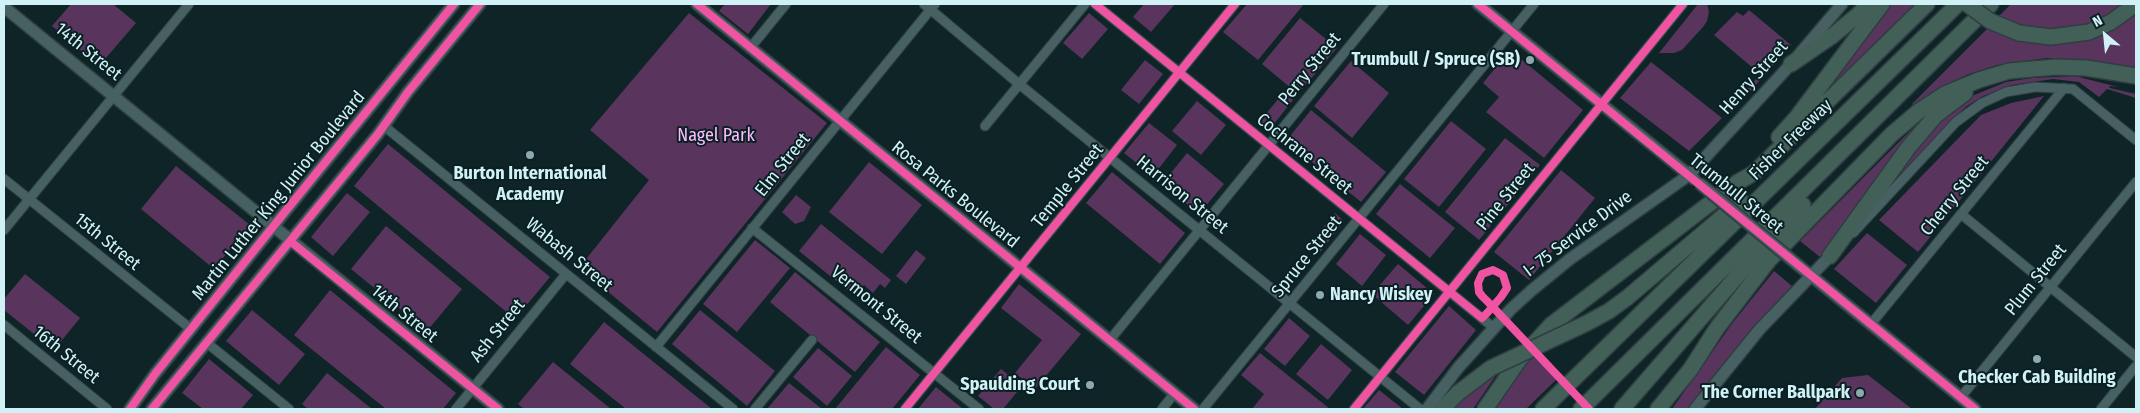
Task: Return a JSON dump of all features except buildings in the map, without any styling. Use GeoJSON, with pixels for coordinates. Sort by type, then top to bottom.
{"type":"FeatureCollection","features":[{"type":"Feature","properties":{"kind":"highway"},"geometry":{"type":"LineString","coordinates":[[1791,64],[1832,36],[1860,14],[1868,4]]}},
{"type":"Feature","properties":{"kind":"highway"},"geometry":{"type":"LineString","coordinates":[[1738,182],[1798,117],[1882,4]]}},
{"type":"Feature","properties":{"kind":"highway"},"geometry":{"type":"LineString","coordinates":[[1486,409],[1520,360],[1551,325],[1738,182],[1754,173],[1927,4]]}},
{"type":"Feature","properties":{"kind":"highway","name":"Fisher Freeway"},"geometry":{"type":"LineString","coordinates":[[1544,409],[1958,4]]}},
{"type":"Feature","properties":{"kind":"highway"},"geometry":{"type":"LineString","coordinates":[[1967,4],[1990,21],[2019,33],[2051,37],[2076,34],[2111,22],[2136,4]]}},
{"type":"Feature","properties":{"kind":"highway"},"geometry":{"type":"LineString","coordinates":[[1581,409],[1991,4]]}},
{"type":"Feature","properties":{"kind":"highway"},"geometry":{"type":"LineString","coordinates":[[1658,409],[1690,370],[1717,328],[1769,260],[1892,134],[1919,111],[1945,94],[1979,80],[2010,71],[2056,67],[2075,69],[2136,86]]}},
{"type":"Feature","properties":{"kind":"highway"},"geometry":{"type":"LineString","coordinates":[[2075,69],[2086,68],[2136,76]]}},
{"type":"Feature","properties":{"kind":"highway"},"geometry":{"type":"LineString","coordinates":[[1830,256],[1908,148],[1936,114],[1972,89],[2010,71]]}},
{"type":"Feature","properties":{"kind":"highway"},"geometry":{"type":"LineString","coordinates":[[1622,409],[1771,237],[1851,156],[1895,100]]}},
{"type":"Feature","properties":{"kind":"highway"},"geometry":{"type":"LineString","coordinates":[[1442,409],[1458,393],[1491,368],[1609,310],[1628,297],[1758,187],[1770,187]]}},
{"type":"Feature","properties":{"kind":"highway"},"geometry":{"type":"LineString","coordinates":[[1585,409],[1599,392]]}},
{"type":"Feature","properties":{"kind":"street"},"geometry":{"type":"LineString","coordinates":[[4,230],[189,4]]}},
{"type":"Feature","properties":{"kind":"street","name":"Martin Luther King Junior Boulevard"},"geometry":{"type":"LineString","coordinates":[[130,409],[191,329],[454,4]]}},
{"type":"Feature","properties":{"kind":"street","name":"Martin Luther King Junior Boulevard"},"geometry":{"type":"LineString","coordinates":[[152,409],[270,267],[480,4]]}},
{"type":"Feature","properties":{"kind":"street","name":"Rosa Parks Boulevard"},"geometry":{"type":"LineString","coordinates":[[697,4],[1194,409]]}},
{"type":"Feature","properties":{"kind":"street"},"geometry":{"type":"LineString","coordinates":[[751,47],[786,4]]}},
{"type":"Feature","properties":{"kind":"street"},"geometry":{"type":"LineString","coordinates":[[985,126],[1085,4]]}},
{"type":"Feature","properties":{"kind":"street","name":"Cochrane Street"},"geometry":{"type":"LineString","coordinates":[[1095,4],[1494,328]]}},
{"type":"Feature","properties":{"kind":"street","name":"Temple Street"},"geometry":{"type":"LineString","coordinates":[[905,409],[1235,4]]}},
{"type":"Feature","properties":{"kind":"street","name":"Perry Street"},"geometry":{"type":"LineString","coordinates":[[1109,341],[1384,4]]}},
{"type":"Feature","properties":{"kind":"street","name":"Trumbull Street"},"geometry":{"type":"LineString","coordinates":[[1478,4],[1975,409]]}},
{"type":"Feature","properties":{"kind":"street","name":"Spruce Street"},"geometry":{"type":"LineString","coordinates":[[1203,409],[1534,4]]}},
{"type":"Feature","properties":{"kind":"street","name":"Pine Street"},"geometry":{"type":"LineString","coordinates":[[1354,409],[1683,4]]}},
{"type":"Feature","properties":{"kind":"street","name":"Henry Street"},"geometry":{"type":"LineString","coordinates":[[1688,175],[1791,64],[1842,4]]}},
{"type":"Feature","properties":{"kind":"street","name":"Harrison Street"},"geometry":{"type":"LineString","coordinates":[[930,6],[1020,84],[1420,409]]}},
{"type":"Feature","properties":{"kind":"street","name":"Elm Street"},"geometry":{"type":"LineString","coordinates":[[656,347],[840,121],[930,6]]}},
{"type":"Feature","properties":{"kind":"street","name":"14th Street"},"geometry":{"type":"LineString","coordinates":[[4,7],[498,409]]}},
{"type":"Feature","properties":{"kind":"street"},"geometry":{"type":"LineString","coordinates":[[418,48],[417,59],[420,64],[425,65],[433,61]]}},
{"type":"Feature","properties":{"kind":"street"},"geometry":{"type":"LineString","coordinates":[[393,79],[405,80],[408,84],[408,92]]}},
{"type":"Feature","properties":{"kind":"street"},"geometry":{"type":"LineString","coordinates":[[1695,409],[1760,330],[1964,115],[1982,103],[2006,92],[2035,87],[2072,89],[2136,140]]}},
{"type":"Feature","properties":{"kind":"street","name":"Cherry Street"},"geometry":{"type":"LineString","coordinates":[[1871,324],[2064,88]]}},
{"type":"Feature","properties":{"kind":"street","name":"Wabash Street"},"geometry":{"type":"LineString","coordinates":[[384,126],[733,409]]}},
{"type":"Feature","properties":{"kind":"street","name":"I- 75 Service Drive"},"geometry":{"type":"LineString","coordinates":[[1427,409],[1457,370],[1494,328],[1532,290],[1570,259],[1688,175]]}},
{"type":"Feature","properties":{"kind":"street","name":"15th Street"},"geometry":{"type":"LineString","coordinates":[[4,178],[191,329]]}},
{"type":"Feature","properties":{"kind":"street","name":"Plum Street"},"geometry":{"type":"LineString","coordinates":[[1961,398],[2136,182]]}},
{"type":"Feature","properties":{"kind":"street"},"geometry":{"type":"LineString","coordinates":[[1961,214],[2136,357]]}},
{"type":"Feature","properties":{"kind":"street","name":"Vermont Street"},"geometry":{"type":"LineString","coordinates":[[752,228],[978,409]]}},
{"type":"Feature","properties":{"kind":"street"},"geometry":{"type":"LineString","coordinates":[[252,255],[260,252],[265,253],[270,267]]}},
{"type":"Feature","properties":{"kind":"street","name":"Ash Street"},"geometry":{"type":"LineString","coordinates":[[456,409],[566,274]]}},
{"type":"Feature","properties":{"kind":"street","name":"16th Street"},"geometry":{"type":"LineString","coordinates":[[4,325],[107,409]]}},
{"type":"Feature","properties":{"kind":"street"},"geometry":{"type":"LineString","coordinates":[[755,409],[812,340]]}},
{"type":"Feature","properties":{"kind":"street"},"geometry":{"type":"LineString","coordinates":[[207,343],[289,409]]}},
{"type":"Feature","properties":{"kind":"street"},"geometry":{"type":"LineString","coordinates":[[2101,409],[2136,366]]}},
{"type":"Feature","properties":{"kind":"street"},"geometry":{"type":"LineString","coordinates":[[1162,409],[1174,394]]}},
{"type":"Feature","properties":{"kind":"green space"},"geometry":{"type":"Polygon","coordinates":[[[71,4],[113,4],[136,23],[99,66],[52,26],[71,4]]]}},
{"type":"Feature","properties":{"kind":"green space"},"geometry":{"type":"Polygon","coordinates":[[[725,4],[771,4],[748,34],[719,11],[725,4]]]}},
{"type":"Feature","properties":{"kind":"green space"},"geometry":{"type":"Polygon","coordinates":[[[1144,4],[1175,4],[1151,32],[1133,17],[1144,4]]]}},
{"type":"Feature","properties":{"kind":"green space"},"geometry":{"type":"Polygon","coordinates":[[[1247,4],[1304,4],[1258,60],[1223,32],[1247,4]]]}},
{"type":"Feature","properties":{"kind":"green space"},"geometry":{"type":"Polygon","coordinates":[[[1698,4],[1707,4],[1709,12],[1703,27],[1682,50],[1674,53],[1659,53],[1698,4]]]}},
{"type":"Feature","properties":{"kind":"green space"},"geometry":{"type":"Polygon","coordinates":[[[1885,4],[1922,4],[1812,111],[1885,4]]]}},
{"type":"Feature","properties":{"kind":"green space"},"geometry":{"type":"Polygon","coordinates":[[[2011,4],[2127,4],[2101,21],[2068,30],[2024,28],[1997,18],[2011,4]]]}},
{"type":"Feature","properties":{"kind":"green space"},"geometry":{"type":"Polygon","coordinates":[[[1749,10],[1791,45],[1731,113],[1729,112],[1760,74],[1714,35],[1737,12],[1743,16],[1749,10]]]}},
{"type":"Feature","properties":{"kind":"green space"},"geometry":{"type":"Polygon","coordinates":[[[2136,12],[2136,70],[2047,58],[1997,65],[1969,74],[1945,85],[1912,104],[1988,28],[2020,40],[2051,44],[2068,43],[2105,33],[2117,27],[2136,12]]]}},
{"type":"Feature","properties":{"kind":"green space","name":"Nagel Park"},"geometry":{"type":"Polygon","coordinates":[[[689,13],[827,123],[657,332],[579,268],[649,180],[590,130],[689,13]]]}},
{"type":"Feature","properties":{"kind":"green space"},"geometry":{"type":"Polygon","coordinates":[[[1089,13],[1108,29],[1082,59],[1063,43],[1089,13]]]}},
{"type":"Feature","properties":{"kind":"green space"},"geometry":{"type":"Polygon","coordinates":[[[1300,18],[1337,48],[1298,94],[1262,64],[1300,18]]]}},
{"type":"Feature","properties":{"kind":"green space"},"geometry":{"type":"Polygon","coordinates":[[[1510,50],[1583,110],[1544,158],[1486,112],[1499,97],[1483,83],[1510,50]]]}},
{"type":"Feature","properties":{"kind":"green space"},"geometry":{"type":"Polygon","coordinates":[[[1145,60],[1163,74],[1139,104],[1121,90],[1145,60]]]}},
{"type":"Feature","properties":{"kind":"green space"},"geometry":{"type":"Polygon","coordinates":[[[1351,61],[1389,93],[1352,138],[1314,106],[1351,61]]]}},
{"type":"Feature","properties":{"kind":"green space"},"geometry":{"type":"Polygon","coordinates":[[[1651,62],[1722,118],[1689,151],[1620,98],[1651,62]]]}},
{"type":"Feature","properties":{"kind":"green space"},"geometry":{"type":"Polygon","coordinates":[[[2075,76],[2118,87],[2109,86],[2110,88],[2136,94],[2136,98],[2107,89],[2099,97],[2079,82],[2053,79],[2012,85],[1983,96],[1967,106],[1884,192],[1912,152],[1949,111],[1972,96],[2006,82],[2032,78],[2075,76]]]}},
{"type":"Feature","properties":{"kind":"green space"},"geometry":{"type":"Polygon","coordinates":[[[1284,92],[1293,100],[1270,129],[1260,121],[1284,92]]]}},
{"type":"Feature","properties":{"kind":"green space"},"geometry":{"type":"Polygon","coordinates":[[[2044,96],[1918,252],[1879,220],[1981,115],[2011,103],[2044,96]]]}},
{"type":"Feature","properties":{"kind":"green space"},"geometry":{"type":"Polygon","coordinates":[[[1197,101],[1226,125],[1201,155],[1172,131],[1197,101]]]}},
{"type":"Feature","properties":{"kind":"green space"},"geometry":{"type":"Polygon","coordinates":[[[1311,110],[1386,172],[1361,202],[1286,141],[1311,110]]]}},
{"type":"Feature","properties":{"kind":"green space"},"geometry":{"type":"Polygon","coordinates":[[[1451,121],[1486,149],[1439,207],[1404,179],[1451,121]]]}},
{"type":"Feature","properties":{"kind":"green space"},"geometry":{"type":"Polygon","coordinates":[[[1149,123],[1177,145],[1153,176],[1124,153],[1149,123]]]}},
{"type":"Feature","properties":{"kind":"green space"},"geometry":{"type":"Polygon","coordinates":[[[1914,127],[1916,129],[1829,248],[1820,257],[1800,241],[1914,127]]]}},
{"type":"Feature","properties":{"kind":"green space"},"geometry":{"type":"Polygon","coordinates":[[[1505,138],[1540,165],[1479,240],[1445,212],[1505,138]]]}},
{"type":"Feature","properties":{"kind":"green space"},"geometry":{"type":"Polygon","coordinates":[[[388,144],[550,277],[515,319],[354,186],[388,144]]]}},
{"type":"Feature","properties":{"kind":"green space"},"geometry":{"type":"Polygon","coordinates":[[[1187,153],[1224,184],[1199,214],[1162,184],[1187,153]]]}},
{"type":"Feature","properties":{"kind":"green space"},"geometry":{"type":"Polygon","coordinates":[[[869,162],[922,205],[882,254],[829,212],[869,162]]]}},
{"type":"Feature","properties":{"kind":"green space"},"geometry":{"type":"Polygon","coordinates":[[[176,166],[250,225],[214,269],[141,209],[176,166]]]}},
{"type":"Feature","properties":{"kind":"green space"},"geometry":{"type":"Polygon","coordinates":[[[1561,170],[1595,198],[1529,280],[1494,252],[1561,170]]]}},
{"type":"Feature","properties":{"kind":"green space"},"geometry":{"type":"Polygon","coordinates":[[[1112,172],[1185,233],[1160,264],[1086,203],[1112,172]]]}},
{"type":"Feature","properties":{"kind":"green space"},"geometry":{"type":"Polygon","coordinates":[[[1400,184],[1455,228],[1430,258],[1376,214],[1400,184]]]}},
{"type":"Feature","properties":{"kind":"green space"},"geometry":{"type":"Polygon","coordinates":[[[347,193],[370,212],[333,256],[311,237],[347,193]]]}},
{"type":"Feature","properties":{"kind":"green space"},"geometry":{"type":"Polygon","coordinates":[[[796,195],[811,207],[804,221],[795,224],[782,212],[796,195]]]}},
{"type":"Feature","properties":{"kind":"green space"},"geometry":{"type":"Polygon","coordinates":[[[1335,213],[1344,221],[1320,252],[1310,244],[1335,213]]]}},
{"type":"Feature","properties":{"kind":"green space"},"geometry":{"type":"Polygon","coordinates":[[[821,224],[891,280],[885,288],[880,284],[873,293],[864,285],[855,296],[799,251],[821,224]]]}},
{"type":"Feature","properties":{"kind":"green space"},"geometry":{"type":"Polygon","coordinates":[[[386,226],[462,289],[427,331],[351,269],[386,226]]]}},
{"type":"Feature","properties":{"kind":"green space"},"geometry":{"type":"Polygon","coordinates":[[[1867,233],[1907,265],[1876,303],[1834,269],[1867,233]]]}},
{"type":"Feature","properties":{"kind":"green space"},"geometry":{"type":"Polygon","coordinates":[[[1360,234],[1386,255],[1362,286],[1336,264],[1360,234]]]}},
{"type":"Feature","properties":{"kind":"green space"},"geometry":{"type":"Polygon","coordinates":[[[755,240],[790,268],[737,332],[703,304],[755,240]]]}},
{"type":"Feature","properties":{"kind":"green space"},"geometry":{"type":"Polygon","coordinates":[[[916,250],[926,258],[906,284],[896,276],[916,250]]]}},
{"type":"Feature","properties":{"kind":"green space"},"geometry":{"type":"Polygon","coordinates":[[[1398,264],[1434,294],[1408,325],[1372,294],[1398,264]]]}},
{"type":"Feature","properties":{"kind":"green space"},"geometry":{"type":"Polygon","coordinates":[[[1774,271],[1792,286],[1763,317],[1689,409],[1672,409],[1731,325],[1774,271]]]}},
{"type":"Feature","properties":{"kind":"green space"},"geometry":{"type":"Polygon","coordinates":[[[795,272],[880,342],[855,372],[770,302],[795,272]]]}},
{"type":"Feature","properties":{"kind":"green space"},"geometry":{"type":"Polygon","coordinates":[[[25,274],[80,318],[54,350],[4,310],[4,299],[25,274]]]}},
{"type":"Feature","properties":{"kind":"green space"},"geometry":{"type":"Polygon","coordinates":[[[1019,284],[1081,334],[1035,389],[1015,373],[1042,340],[1001,308],[1019,284]]]}},
{"type":"Feature","properties":{"kind":"green space"},"geometry":{"type":"Polygon","coordinates":[[[330,290],[456,393],[443,409],[386,409],[294,335],[330,290]]]}},
{"type":"Feature","properties":{"kind":"green space"},"geometry":{"type":"Polygon","coordinates":[[[1449,306],[1476,330],[1424,395],[1395,372],[1449,306]]]}},
{"type":"Feature","properties":{"kind":"green space"},"geometry":{"type":"Polygon","coordinates":[[[252,310],[305,354],[279,385],[226,341],[252,310]]]}},
{"type":"Feature","properties":{"kind":"green space"},"geometry":{"type":"Polygon","coordinates":[[[700,310],[775,371],[747,406],[672,344],[700,310]]]}},
{"type":"Feature","properties":{"kind":"green space"},"geometry":{"type":"Polygon","coordinates":[[[1289,318],[1310,336],[1285,366],[1264,349],[1289,318]]]}},
{"type":"Feature","properties":{"kind":"green space"},"geometry":{"type":"Polygon","coordinates":[[[604,322],[712,409],[626,409],[570,364],[604,322]]]}},
{"type":"Feature","properties":{"kind":"green space"},"geometry":{"type":"Polygon","coordinates":[[[1321,344],[1352,370],[1328,400],[1296,374],[1321,344]]]}},
{"type":"Feature","properties":{"kind":"green space"},"geometry":{"type":"Polygon","coordinates":[[[886,347],[920,375],[892,409],[835,409],[886,347]]]}},
{"type":"Feature","properties":{"kind":"green space"},"geometry":{"type":"Polygon","coordinates":[[[818,348],[852,376],[827,406],[793,377],[818,348]]]}},
{"type":"Feature","properties":{"kind":"green space"},"geometry":{"type":"Polygon","coordinates":[[[1260,353],[1330,409],[1252,409],[1264,394],[1241,375],[1260,353]]]}},
{"type":"Feature","properties":{"kind":"green space"},"geometry":{"type":"Polygon","coordinates":[[[1533,353],[1557,379],[1526,409],[1492,409],[1533,353]]]}},
{"type":"Feature","properties":{"kind":"green space"},"geometry":{"type":"Polygon","coordinates":[[[209,359],[253,395],[241,409],[203,409],[182,393],[209,359]]]}},
{"type":"Feature","properties":{"kind":"green space"},"geometry":{"type":"Polygon","coordinates":[[[553,362],[611,409],[524,409],[518,404],[553,362]]]}},
{"type":"Feature","properties":{"kind":"green space"},"geometry":{"type":"Polygon","coordinates":[[[1503,365],[1473,409],[1447,409],[1503,365]]]}},
{"type":"Feature","properties":{"kind":"green space"},"geometry":{"type":"Polygon","coordinates":[[[1001,369],[1022,386],[1003,409],[994,409],[978,396],[1001,369]]]}},
{"type":"Feature","properties":{"kind":"green space"},"geometry":{"type":"Polygon","coordinates":[[[327,373],[372,409],[308,409],[302,404],[327,373]]]}},
{"type":"Feature","properties":{"kind":"green space","name":"The Corner Ballpark"},"geometry":{"type":"Polygon","coordinates":[[[1868,375],[1912,409],[1815,409],[1842,378],[1868,375]]]}},
{"type":"Feature","properties":{"kind":"green space"},"geometry":{"type":"Polygon","coordinates":[[[789,383],[822,409],[767,409],[789,383]]]}},
{"type":"Feature","properties":{"kind":"green space"},"geometry":{"type":"Polygon","coordinates":[[[936,387],[963,409],[918,409],[936,387]]]}},
{"type":"Feature","properties":{"kind":"green space"},"geometry":{"type":"Polygon","coordinates":[[[1379,390],[1403,409],[1363,409],[1379,390]]]}},
{"type":"Feature","properties":{"kind":"cycle path"},"geometry":{"type":"LineString","coordinates":[[130,409],[155,374],[454,4]]}},
{"type":"Feature","properties":{"kind":"cycle path"},"geometry":{"type":"LineString","coordinates":[[152,409],[378,134],[408,92],[480,4]]}},
{"type":"Feature","properties":{"kind":"cycle path"},"geometry":{"type":"LineString","coordinates":[[697,4],[1194,409]]}},
{"type":"Feature","properties":{"kind":"cycle path"},"geometry":{"type":"LineString","coordinates":[[1095,4],[1482,318],[1488,312],[1501,297],[1507,288],[1503,275],[1493,270],[1482,274],[1478,283],[1479,292],[1482,296],[1489,303],[1589,409]]}},
{"type":"Feature","properties":{"kind":"cycle path"},"geometry":{"type":"LineString","coordinates":[[905,409],[1235,4]]}},
{"type":"Feature","properties":{"kind":"cycle path"},"geometry":{"type":"LineString","coordinates":[[1478,4],[1975,409]]}},
{"type":"Feature","properties":{"kind":"cycle path"},"geometry":{"type":"LineString","coordinates":[[1354,409],[1683,4]]}},
{"type":"Feature","properties":{"kind":"cycle path"},"geometry":{"type":"LineString","coordinates":[[290,241],[498,409]]}},
{"type":"Feature","properties":{"kind":"place","name":"Trumbull / Spruce (SB)"},"geometry":{"type":"Point","coordinates":[1530,60]}},
{"type":"Feature","properties":{"kind":"place","name":"Burton International Academy"},"geometry":{"type":"Point","coordinates":[530,155]}},
{"type":"Feature","properties":{"kind":"place","name":"Nancy Wiskey"},"geometry":{"type":"Point","coordinates":[1320,295]}},
{"type":"Feature","properties":{"kind":"place","name":"Checker Cab Building"},"geometry":{"type":"Point","coordinates":[2037,359]}},
{"type":"Feature","properties":{"kind":"place","name":"Spaulding Court"},"geometry":{"type":"Point","coordinates":[1090,385]}},
{"type":"Feature","properties":{"kind":"place","name":"The Corner Ballpark"},"geometry":{"type":"Point","coordinates":[1860,393]}}]}
